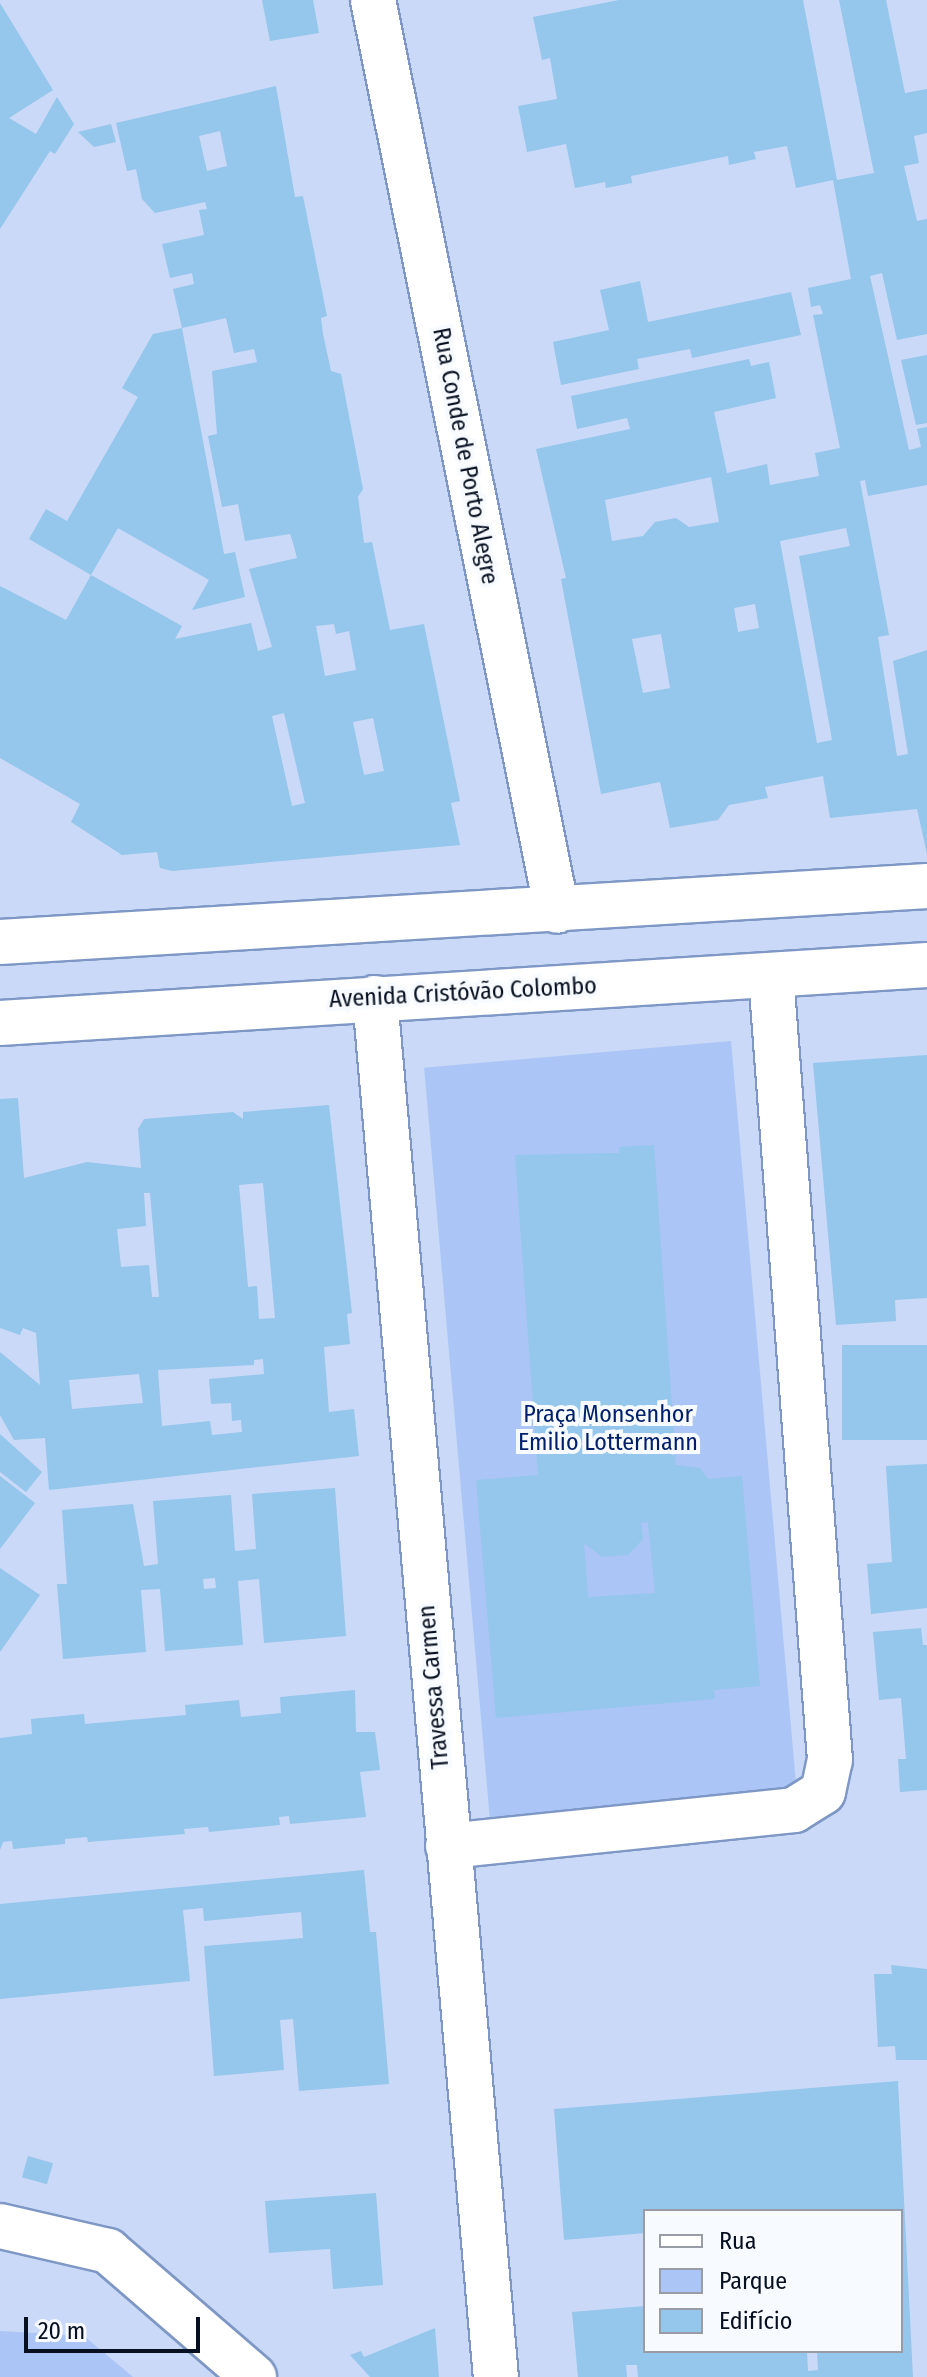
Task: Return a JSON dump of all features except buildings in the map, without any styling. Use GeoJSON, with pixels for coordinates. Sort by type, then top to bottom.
{"type":"FeatureCollection","features":[{"type":"Feature","properties":{"kind":"street","name":"Rua Conde de Porto Alegre"},"geometry":{"type":"LineString","coordinates":[[373,0],[557,911]]}},
{"type":"Feature","properties":{"kind":"street"},"geometry":{"type":"LineString","coordinates":[[5,936],[557,911],[927,886]]}},
{"type":"Feature","properties":{"kind":"street","name":"Avenida Cristóvão Colombo"},"geometry":{"type":"LineString","coordinates":[[0,1023],[927,965]]}},
{"type":"Feature","properties":{"kind":"street"},"geometry":{"type":"LineString","coordinates":[[448,1846],[794,1810],[823,1792],[830,1760],[771,975]]}},
{"type":"Feature","properties":{"kind":"street","name":"Travessa Carmen"},"geometry":{"type":"LineString","coordinates":[[375,998],[496,2377]]}},
{"type":"Feature","properties":{"kind":"street"},"geometry":{"type":"LineString","coordinates":[[0,2226],[108,2251],[254,2377]]}},
{"type":"Feature","properties":{"kind":"green space","name":"Praça Monsenhor Emilio Lottermann"},"geometry":{"type":"Polygon","coordinates":[[[731,1041],[797,1792],[490,1819],[424,1068],[731,1041]]]}},
{"type":"Feature","properties":{"kind":"green space"},"geometry":{"type":"Polygon","coordinates":[[[0,2331],[84,2336],[133,2377],[0,2377],[0,2331]]]}}]}
